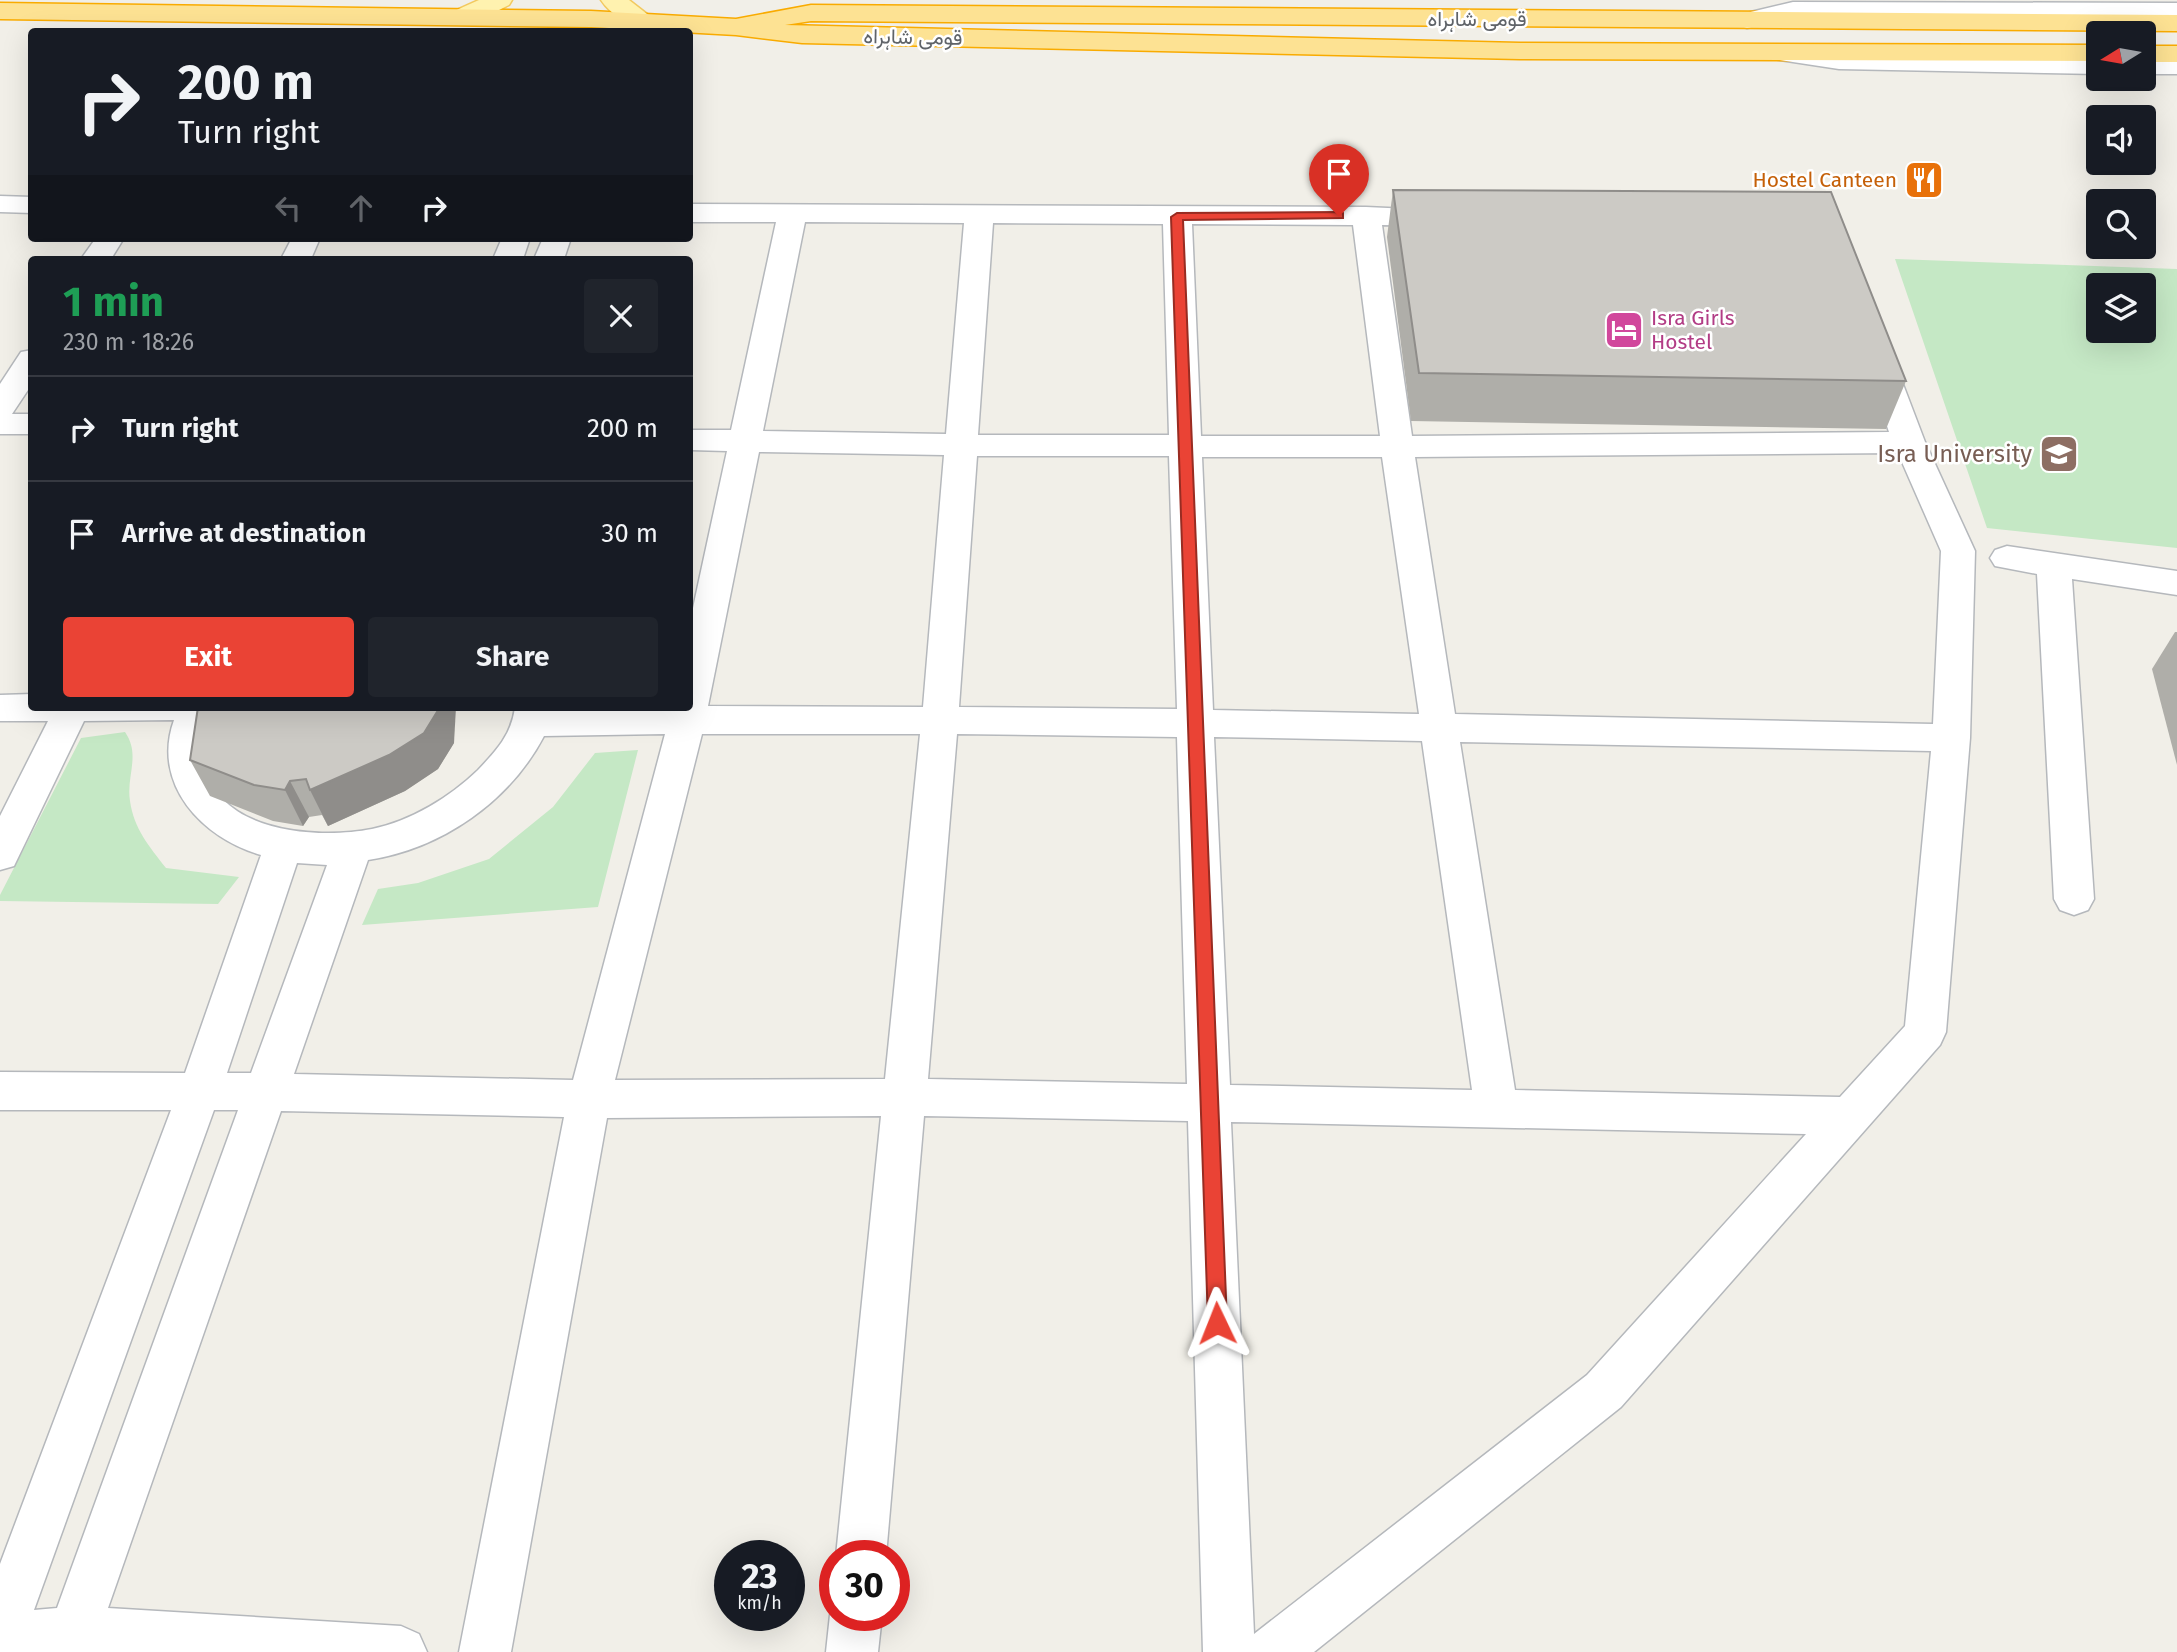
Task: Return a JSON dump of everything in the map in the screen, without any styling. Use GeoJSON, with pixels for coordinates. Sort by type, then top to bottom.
{"type":"FeatureCollection","features":[{"type":"Feature","properties":{"kind":"highway","name":"قومی شاہراہ"},"geometry":{"type":"LineString","coordinates":[[0,10],[461,17],[589,25],[736,27],[802,35],[1520,51],[2086,53]]}},
{"type":"Feature","properties":{"kind":"highway","name":"قومی شاہراہ"},"geometry":{"type":"LineString","coordinates":[[736,27],[811,13],[2177,23]]}},
{"type":"Feature","properties":{"kind":"highway"},"geometry":{"type":"LineString","coordinates":[[1989,21],[2013,52]]}},
{"type":"Feature","properties":{"kind":"main road"},"geometry":{"type":"LineString","coordinates":[[461,17],[500,0]]}},
{"type":"Feature","properties":{"kind":"main road"},"geometry":{"type":"LineString","coordinates":[[613,0],[635,24]]}},
{"type":"Feature","properties":{"kind":"street"},"geometry":{"type":"LineString","coordinates":[[1747,20],[1793,10],[2177,11]]}},
{"type":"Feature","properties":{"kind":"street"},"geometry":{"type":"LineString","coordinates":[[1772,53],[1839,61],[2086,66]]}},
{"type":"Feature","properties":{"kind":"street"},"geometry":{"type":"LineString","coordinates":[[0,204],[28,205]]}},
{"type":"Feature","properties":{"kind":"street"},"geometry":{"type":"LineString","coordinates":[[693,213],[1475,218]]}},
{"type":"Feature","properties":{"kind":"street"},"geometry":{"type":"LineString","coordinates":[[693,690],[792,215]]}},
{"type":"Feature","properties":{"kind":"street"},"geometry":{"type":"LineString","coordinates":[[863,1540],[940,722],[979,216]]}},
{"type":"Feature","properties":{"kind":"street"},"geometry":{"type":"LineString","coordinates":[[1366,216],[1397,447],[1496,1109]]}},
{"type":"Feature","properties":{"kind":"street"},"geometry":{"type":"LineString","coordinates":[[1177,217],[1230,1652]]}},
{"type":"Feature","properties":{"kind":"street"},"geometry":{"type":"LineString","coordinates":[[1273,1652],[1604,1391],[1925,1032],[1951,738],[1958,551],[1909,442],[1867,326]]}},
{"type":"Feature","properties":{"kind":"street"},"geometry":{"type":"LineString","coordinates":[[0,408],[28,365]]}},
{"type":"Feature","properties":{"kind":"street"},"geometry":{"type":"LineString","coordinates":[[0,424],[28,424]]}},
{"type":"Feature","properties":{"kind":"street"},"geometry":{"type":"LineString","coordinates":[[693,440],[744,443],[1397,447],[1909,442]]}},
{"type":"Feature","properties":{"kind":"street"},"geometry":{"type":"LineString","coordinates":[[2007,558],[2177,583]]}},
{"type":"Feature","properties":{"kind":"street"},"geometry":{"type":"LineString","coordinates":[[2054,565],[2074,899]]}},
{"type":"Feature","properties":{"kind":"street"},"geometry":{"type":"LineString","coordinates":[[0,708],[28,708]]}},
{"type":"Feature","properties":{"kind":"street"},"geometry":{"type":"LineString","coordinates":[[0,855],[72,711]]}},
{"type":"Feature","properties":{"kind":"street"},"geometry":{"type":"LineString","coordinates":[[197,711],[187,743],[190,778],[208,809],[240,833],[283,847],[318,850],[353,847],[405,835],[453,812],[492,782],[519,747],[533,714],[687,719],[1196,723],[1951,738]]}},
{"type":"Feature","properties":{"kind":"street"},"geometry":{"type":"LineString","coordinates":[[485,1652],[589,1099],[689,711]]}},
{"type":"Feature","properties":{"kind":"street"},"geometry":{"type":"LineString","coordinates":[[0,1632],[200,1091],[283,847]]}},
{"type":"Feature","properties":{"kind":"street"},"geometry":{"type":"LineString","coordinates":[[70,1642],[353,847]]}},
{"type":"Feature","properties":{"kind":"street"},"geometry":{"type":"LineString","coordinates":[[0,1091],[200,1091],[589,1099],[906,1097],[1848,1116]]}},
{"type":"Feature","properties":{"kind":"street"},"geometry":{"type":"LineString","coordinates":[[852,1652],[854,1631]]}},
{"type":"Feature","properties":{"kind":"street"},"geometry":{"type":"LineString","coordinates":[[0,1639],[401,1652]]}},
{"type":"Feature","properties":{"kind":"green space"},"geometry":{"type":"Polygon","coordinates":[[[1895,259],[2177,269],[2177,548],[1987,528],[1895,259]]]}},
{"type":"Feature","properties":{"kind":"green space"},"geometry":{"type":"Polygon","coordinates":[[[125,732],[133,757],[129,792],[132,811],[143,837],[166,868],[239,877],[218,904],[0,901],[0,895],[81,738],[125,732]]]}},
{"type":"Feature","properties":{"kind":"green space"},"geometry":{"type":"Polygon","coordinates":[[[638,750],[598,907],[362,925],[378,889],[418,883],[489,859],[553,807],[595,753],[638,750]]]}},
{"type":"Feature","properties":{"kind":"building","name":"Isra Girls Hostel"},"geometry":{"type":"Polygon","coordinates":[[[1393,190],[1831,192],[1906,381],[1419,373],[1393,190]]]}},
{"type":"Feature","properties":{"kind":"building"},"geometry":{"type":"Polygon","coordinates":[[[197,711],[438,711],[424,733],[389,755],[310,790],[306,779],[290,781],[285,790],[254,785],[190,760],[197,711]]]}},
{"type":"Feature","properties":{"kind":"place","name":"Hostel Canteen"},"geometry":{"type":"Point","coordinates":[1924,180]}},
{"type":"Feature","properties":{"kind":"place","name":"Isra Girls Hostel"},"geometry":{"type":"Point","coordinates":[1624,330]}},
{"type":"Feature","properties":{"kind":"place","name":"Isra University"},"geometry":{"type":"Point","coordinates":[2059,454]}},
{"type":"Feature","properties":{"kind":"route"},"geometry":{"type":"LineString","coordinates":[[1217,1323],[1177,217],[1339,216]]}}]}
